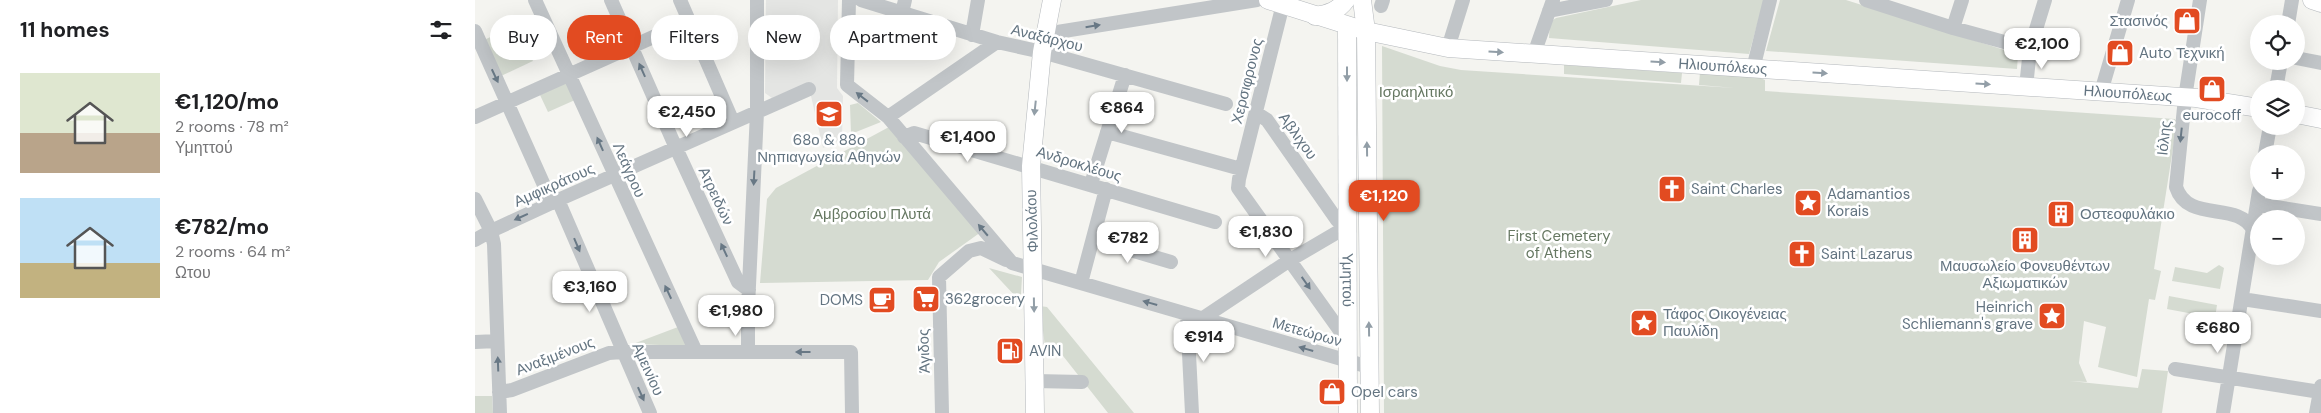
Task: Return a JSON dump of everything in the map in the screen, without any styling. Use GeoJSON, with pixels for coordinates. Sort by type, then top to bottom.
{"type":"FeatureCollection","features":[{"type":"Feature","properties":{"kind":"main road","name":"Φιλολάου"},"geometry":{"type":"LineString","coordinates":[[1035,413],[1031,166],[1042,52],[1052,0]]}},
{"type":"Feature","properties":{"kind":"main road"},"geometry":{"type":"LineString","coordinates":[[1315,16],[1327,14],[1338,9],[1346,0]]}},
{"type":"Feature","properties":{"kind":"main road","name":"Υμηττού"},"geometry":{"type":"LineString","coordinates":[[1362,0],[1365,31],[1370,413]]}},
{"type":"Feature","properties":{"kind":"main road"},"geometry":{"type":"LineString","coordinates":[[2312,0],[2321,3]]}},
{"type":"Feature","properties":{"kind":"main road","name":"Ηλιουπόλεως"},"geometry":{"type":"LineString","coordinates":[[1278,2],[1315,16],[1365,31],[1447,48],[2185,98],[2250,107]]}},
{"type":"Feature","properties":{"kind":"main road","name":"Υμηττού"},"geometry":{"type":"LineString","coordinates":[[1347,26],[1348,413]]}},
{"type":"Feature","properties":{"kind":"main road"},"geometry":{"type":"LineString","coordinates":[[2305,115],[2321,118]]}},
{"type":"Feature","properties":{"kind":"street","name":"Λεάγρου"},"geometry":{"type":"LineString","coordinates":[[535,0],[696,352]]}},
{"type":"Feature","properties":{"kind":"street","name":"Ατρειδών"},"geometry":{"type":"LineString","coordinates":[[611,0],[618,15]]}},
{"type":"Feature","properties":{"kind":"street"},"geometry":{"type":"LineString","coordinates":[[680,0],[686,15]]}},
{"type":"Feature","properties":{"kind":"street"},"geometry":{"type":"LineString","coordinates":[[748,352],[757,112],[757,0]]}},
{"type":"Feature","properties":{"kind":"street"},"geometry":{"type":"LineString","coordinates":[[849,0],[847,85],[888,117],[1009,261]]}},
{"type":"Feature","properties":{"kind":"street","name":"Αναξάρχου"},"geometry":{"type":"LineString","coordinates":[[861,0],[903,6],[972,35],[1042,52],[1226,104]]}},
{"type":"Feature","properties":{"kind":"street"},"geometry":{"type":"LineString","coordinates":[[972,35],[978,0]]}},
{"type":"Feature","properties":{"kind":"street"},"geometry":{"type":"LineString","coordinates":[[1045,34],[1257,0]]}},
{"type":"Feature","properties":{"kind":"street"},"geometry":{"type":"LineString","coordinates":[[1447,48],[1463,0]]}},
{"type":"Feature","properties":{"kind":"street"},"geometry":{"type":"LineString","coordinates":[[1534,54],[1551,6],[1606,0]]}},
{"type":"Feature","properties":{"kind":"street"},"geometry":{"type":"LineString","coordinates":[[1753,69],[1770,0]]}},
{"type":"Feature","properties":{"kind":"street"},"geometry":{"type":"LineString","coordinates":[[1867,0],[1953,28],[2030,49]]}},
{"type":"Feature","properties":{"kind":"street"},"geometry":{"type":"LineString","coordinates":[[1953,28],[1962,0]]}},
{"type":"Feature","properties":{"kind":"street"},"geometry":{"type":"LineString","coordinates":[[2025,87],[2030,49],[2045,0]]}},
{"type":"Feature","properties":{"kind":"street"},"geometry":{"type":"LineString","coordinates":[[2101,92],[2128,0]]}},
{"type":"Feature","properties":{"kind":"street","name":"Ιόλης"},"geometry":{"type":"LineString","coordinates":[[2200,0],[2185,98],[2176,181],[2179,196],[2184,202],[2194,208],[2244,219],[2250,226]]}},
{"type":"Feature","properties":{"kind":"street"},"geometry":{"type":"LineString","coordinates":[[2290,15],[2292,0]]}},
{"type":"Feature","properties":{"kind":"street","name":"Χερσιφρονος"},"geometry":{"type":"LineString","coordinates":[[1278,2],[1256,113],[1241,169],[1239,191],[1348,342]]}},
{"type":"Feature","properties":{"kind":"street","name":"Αμεινίου"},"geometry":{"type":"LineString","coordinates":[[475,31],[555,202],[649,413]]}},
{"type":"Feature","properties":{"kind":"street"},"geometry":{"type":"LineString","coordinates":[[888,117],[997,42]]}},
{"type":"Feature","properties":{"kind":"street"},"geometry":{"type":"LineString","coordinates":[[475,117],[598,60]]}},
{"type":"Feature","properties":{"kind":"street","name":"Ατρειδών"},"geometry":{"type":"LineString","coordinates":[[638,60],[738,282],[749,290]]}},
{"type":"Feature","properties":{"kind":"street"},"geometry":{"type":"LineString","coordinates":[[706,60],[733,122]]}},
{"type":"Feature","properties":{"kind":"street"},"geometry":{"type":"LineString","coordinates":[[2305,60],[2321,63]]}},
{"type":"Feature","properties":{"kind":"street"},"geometry":{"type":"LineString","coordinates":[[1091,184],[1125,76]]}},
{"type":"Feature","properties":{"kind":"street","name":"Αμφικράτους"},"geometry":{"type":"LineString","coordinates":[[475,240],[491,231],[733,122],[809,90]]}},
{"type":"Feature","properties":{"kind":"street","name":"Αβλιχου"},"geometry":{"type":"LineString","coordinates":[[1256,113],[1267,120],[1337,220],[1348,226]]}},
{"type":"Feature","properties":{"kind":"street"},"geometry":{"type":"LineString","coordinates":[[1107,132],[1241,169]]}},
{"type":"Feature","properties":{"kind":"street","name":"Ανδροκλέους"},"geometry":{"type":"LineString","coordinates":[[904,137],[914,133],[1031,166],[1215,222]]}},
{"type":"Feature","properties":{"kind":"street"},"geometry":{"type":"LineString","coordinates":[[1081,283],[1106,189]]}},
{"type":"Feature","properties":{"kind":"street"},"geometry":{"type":"LineString","coordinates":[[475,199],[491,231],[494,244],[500,413]]}},
{"type":"Feature","properties":{"kind":"street"},"geometry":{"type":"LineString","coordinates":[[2266,200],[2321,214]]}},
{"type":"Feature","properties":{"kind":"street"},"geometry":{"type":"LineString","coordinates":[[1203,318],[1290,260],[1348,226]]}},
{"type":"Feature","properties":{"kind":"street"},"geometry":{"type":"LineString","coordinates":[[1093,239],[1171,262]]}},
{"type":"Feature","properties":{"kind":"street","name":"Άγιδος"},"geometry":{"type":"LineString","coordinates":[[942,413],[938,288],[941,274],[969,251],[981,248],[1009,261]]}},
{"type":"Feature","properties":{"kind":"street"},"geometry":{"type":"LineString","coordinates":[[2223,413],[2250,249]]}},
{"type":"Feature","properties":{"kind":"street","name":"Μετεώρων"},"geometry":{"type":"LineString","coordinates":[[1009,261],[1369,367]]}},
{"type":"Feature","properties":{"kind":"street"},"geometry":{"type":"LineString","coordinates":[[2242,299],[2321,311]]}},
{"type":"Feature","properties":{"kind":"street"},"geometry":{"type":"LineString","coordinates":[[1187,314],[1192,413]]}},
{"type":"Feature","properties":{"kind":"street"},"geometry":{"type":"LineString","coordinates":[[475,342],[497,341]]}},
{"type":"Feature","properties":{"kind":"street","name":"Αναξιμένους"},"geometry":{"type":"LineString","coordinates":[[499,392],[512,390],[609,353],[851,352],[853,413]]}},
{"type":"Feature","properties":{"kind":"street"},"geometry":{"type":"LineString","coordinates":[[2175,369],[2321,389],[2316,413]]}},
{"type":"Feature","properties":{"kind":"street"},"geometry":{"type":"LineString","coordinates":[[1035,382],[1082,382]]}},
{"type":"Feature","properties":{"kind":"shaded area"},"geometry":{"type":"Polygon","coordinates":[[[766,0],[838,0],[838,15],[830,15],[830,60],[837,60],[837,88],[843,96],[842,139],[823,148],[808,83],[772,98],[765,93],[765,60],[820,60],[820,15],[766,15],[766,0]]]}},
{"type":"Feature","properties":{"kind":"green space"},"geometry":{"type":"Polygon","coordinates":[[[1641,0],[1764,0],[1749,54],[1549,38],[1550,22],[1556,18],[1641,0]]]}},
{"type":"Feature","properties":{"kind":"green space"},"geometry":{"type":"Polygon","coordinates":[[[1780,0],[1846,0],[2014,53],[2018,55],[2017,69],[1766,51],[1780,0]]]}},
{"type":"Feature","properties":{"kind":"green space"},"geometry":{"type":"Polygon","coordinates":[[[490,37],[490,53],[484,40],[490,37]]]}},
{"type":"Feature","properties":{"kind":"green space","name":"First Cemetery of Athens"},"geometry":{"type":"Polygon","coordinates":[[[1382,46],[1440,66],[1461,70],[1735,88],[1699,85],[1700,72],[1758,77],[1765,80],[1765,91],[2175,119],[2177,123],[2154,269],[2161,271],[2155,300],[2149,299],[2137,377],[2098,367],[2106,327],[2084,321],[2079,363],[2087,382],[2070,381],[2138,388],[2142,369],[2168,371],[2162,413],[1384,413],[1382,46]]]}},
{"type":"Feature","properties":{"kind":"green space"},"geometry":{"type":"Polygon","coordinates":[[[493,60],[533,60],[533,61],[501,76],[493,60]]]}},
{"type":"Feature","properties":{"kind":"green space"},"geometry":{"type":"Polygon","coordinates":[[[1564,65],[1682,73],[1681,83],[1564,74],[1564,65]]]}},
{"type":"Feature","properties":{"kind":"green space"},"geometry":{"type":"Polygon","coordinates":[[[567,82],[575,100],[548,112],[540,95],[567,82]]]}},
{"type":"Feature","properties":{"kind":"green space"},"geometry":{"type":"Polygon","coordinates":[[[858,103],[881,122],[851,134],[850,105],[858,103]]]}},
{"type":"Feature","properties":{"kind":"green space","name":"Αμβροσίου Πλυτά"},"geometry":{"type":"Polygon","coordinates":[[[889,127],[981,232],[939,262],[928,280],[760,283],[767,199],[776,188],[889,127]]]}},
{"type":"Feature","properties":{"kind":"green space"},"geometry":{"type":"Polygon","coordinates":[[[2219,265],[2224,268],[2220,289],[2172,281],[2175,267],[2207,273],[2219,265]]]}},
{"type":"Feature","properties":{"kind":"green space"},"geometry":{"type":"Polygon","coordinates":[[[989,268],[1022,277],[1021,294],[1017,298],[989,268]]]}},
{"type":"Feature","properties":{"kind":"green space"},"geometry":{"type":"Polygon","coordinates":[[[2169,296],[2217,305],[2215,318],[2167,309],[2169,296]]]}},
{"type":"Feature","properties":{"kind":"green space"},"geometry":{"type":"Polygon","coordinates":[[[1040,306],[1047,307],[1134,413],[1108,413],[1056,347],[1045,347],[1040,306]]]}},
{"type":"Feature","properties":{"kind":"green space"},"geometry":{"type":"Polygon","coordinates":[[[678,327],[686,346],[633,344],[678,327]]]}},
{"type":"Feature","properties":{"kind":"green space"},"geometry":{"type":"Polygon","coordinates":[[[475,396],[492,396],[493,413],[475,413],[475,396]]]}},
{"type":"Feature","properties":{"kind":"place","name":"Στασινός"},"geometry":{"type":"Point","coordinates":[2187,21]}},
{"type":"Feature","properties":{"kind":"place","name":"Auto Τεχνική"},"geometry":{"type":"Point","coordinates":[2120,53]}},
{"type":"Feature","properties":{"kind":"place","name":"eurocoff"},"geometry":{"type":"Point","coordinates":[2212,89]}},
{"type":"Feature","properties":{"kind":"place","name":"68ο & 88ο Νηπιαγωγεία Αθηνών"},"geometry":{"type":"Point","coordinates":[829,114]}},
{"type":"Feature","properties":{"kind":"place","name":"Saint Charles"},"geometry":{"type":"Point","coordinates":[1672,189]}},
{"type":"Feature","properties":{"kind":"place","name":"Adamantios Korais"},"geometry":{"type":"Point","coordinates":[1808,203]}},
{"type":"Feature","properties":{"kind":"place","name":"Οστεοφυλάκιο"},"geometry":{"type":"Point","coordinates":[2061,214]}},
{"type":"Feature","properties":{"kind":"place","name":"Μαυσωλείο Φονευθέντων Αξιωματικών"},"geometry":{"type":"Point","coordinates":[2025,240]}},
{"type":"Feature","properties":{"kind":"place","name":"Saint Lazarus"},"geometry":{"type":"Point","coordinates":[1802,254]}},
{"type":"Feature","properties":{"kind":"place","name":"362grocery"},"geometry":{"type":"Point","coordinates":[926,299]}},
{"type":"Feature","properties":{"kind":"place","name":"DOMS"},"geometry":{"type":"Point","coordinates":[882,300]}},
{"type":"Feature","properties":{"kind":"place","name":"Heinrich Schliemann's grave"},"geometry":{"type":"Point","coordinates":[2052,316]}},
{"type":"Feature","properties":{"kind":"place","name":"Τάφος Οικογένειας Παυλίδη"},"geometry":{"type":"Point","coordinates":[1644,323]}},
{"type":"Feature","properties":{"kind":"place","name":"AVIN"},"geometry":{"type":"Point","coordinates":[1010,351]}},
{"type":"Feature","properties":{"kind":"place","name":"Opel cars"},"geometry":{"type":"Point","coordinates":[1332,392]}},
{"type":"Feature","properties":{"kind":"park label","name":"Ισραηλιτικό"},"geometry":{"type":"Point","coordinates":[1416,92]}}]}
